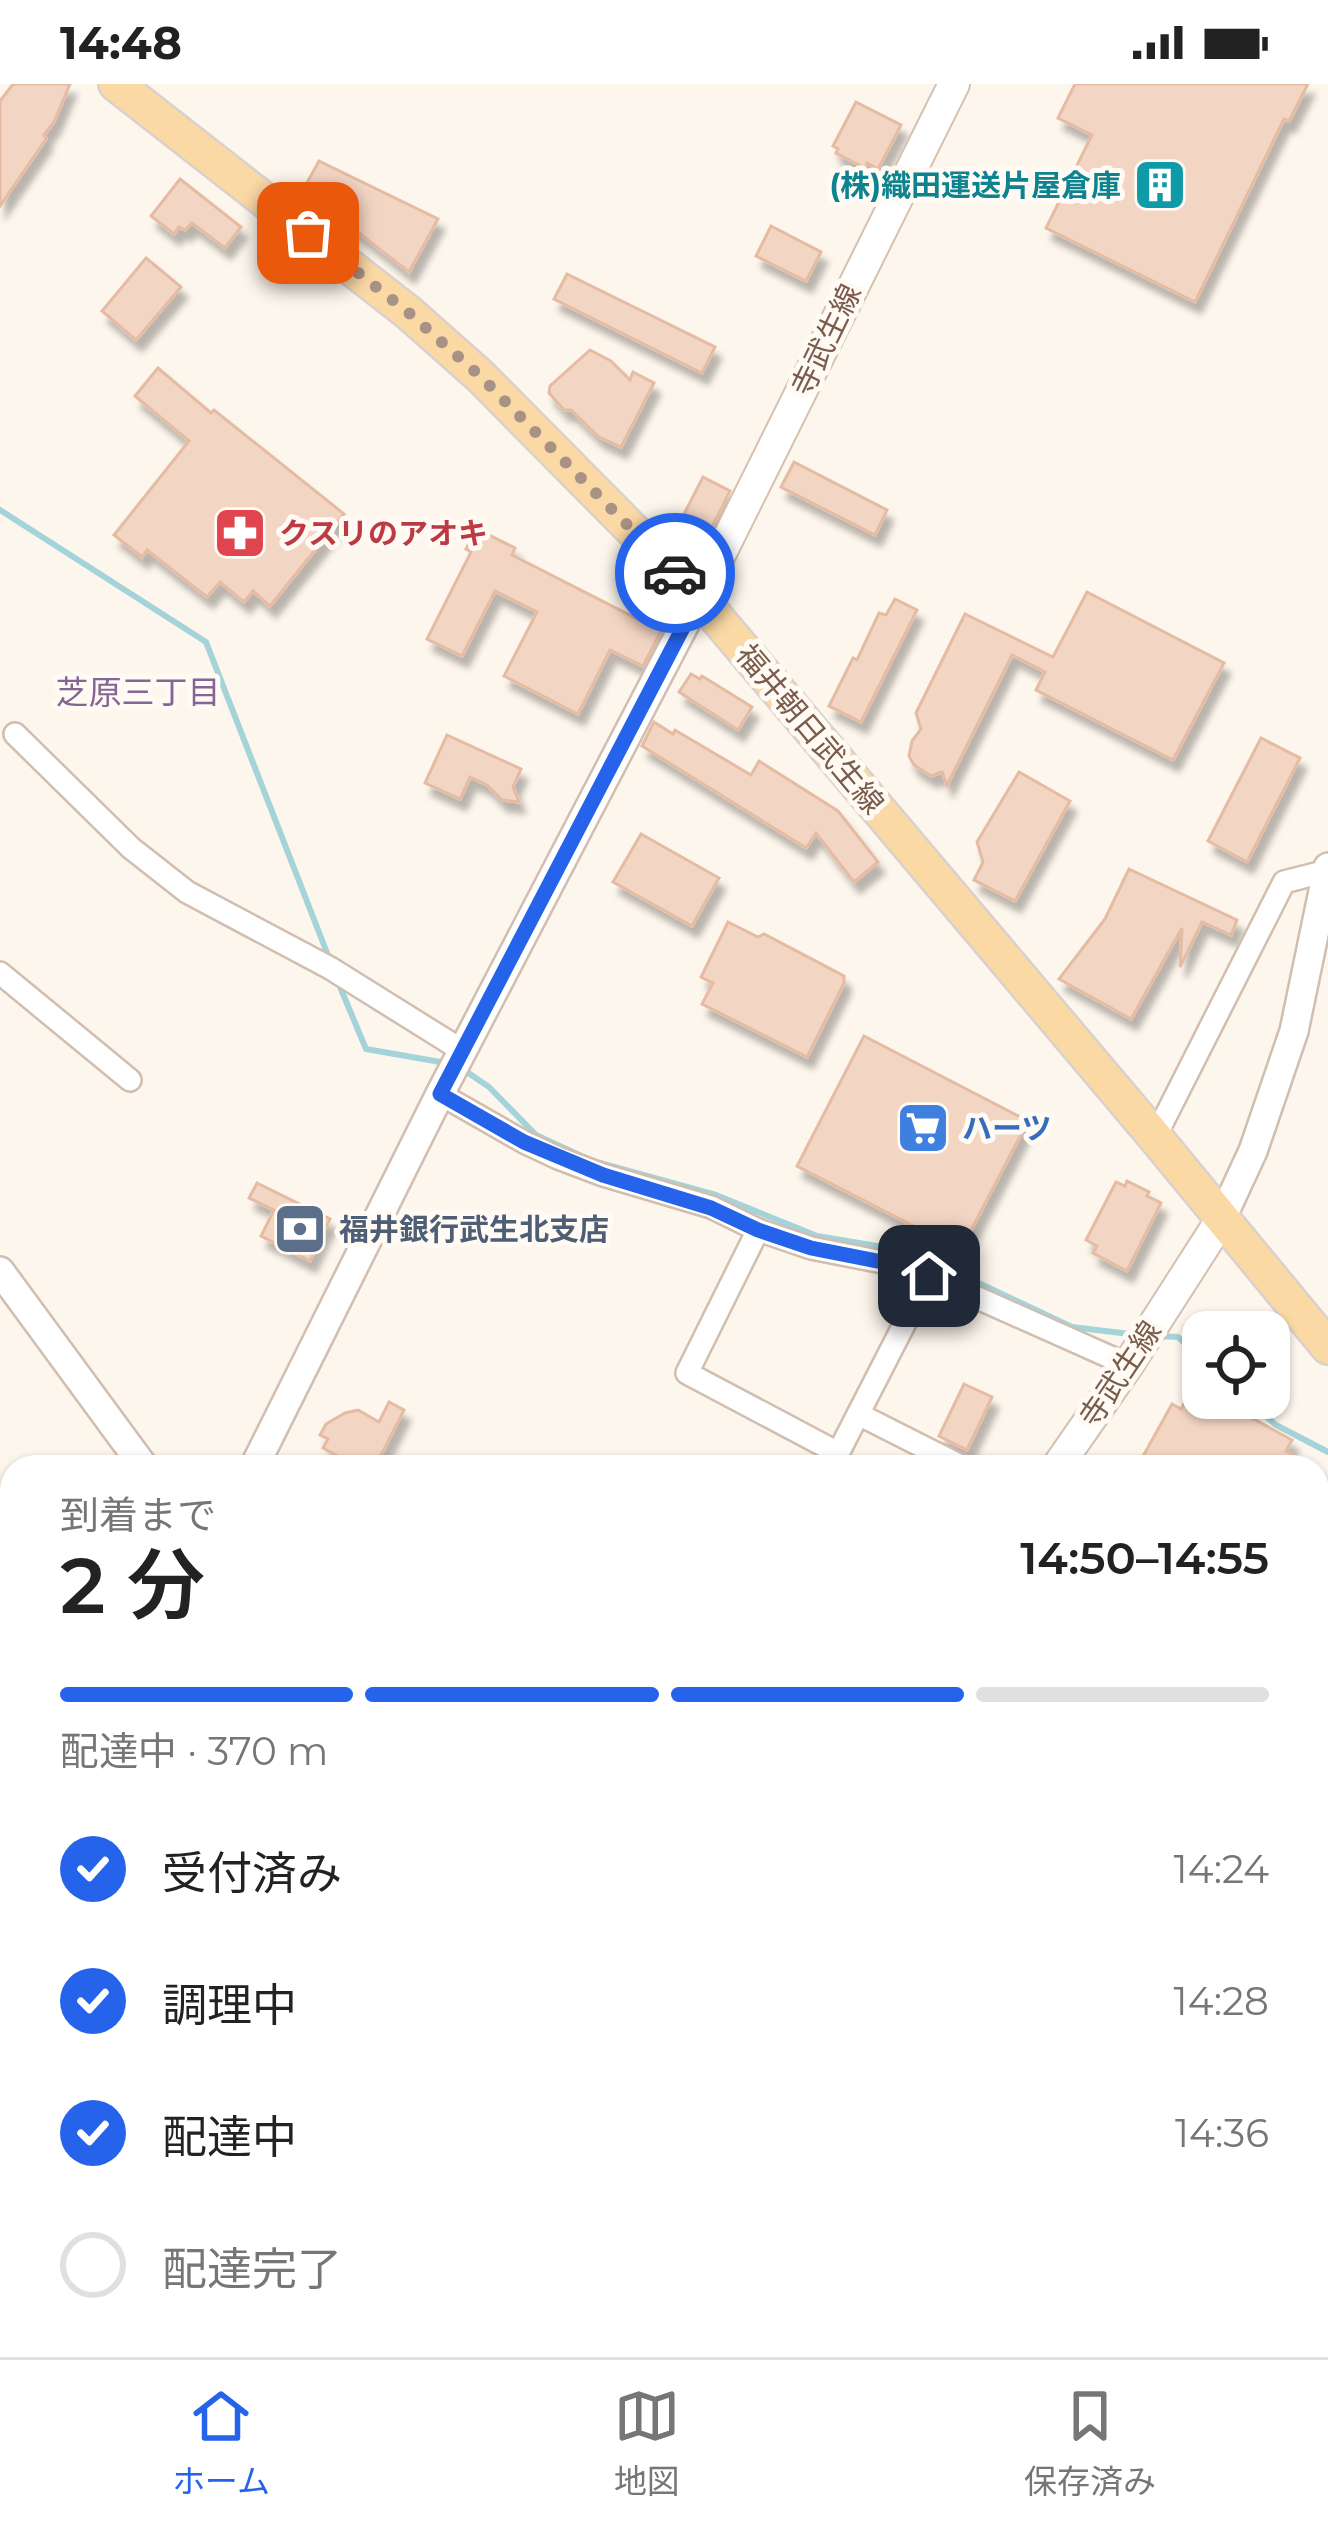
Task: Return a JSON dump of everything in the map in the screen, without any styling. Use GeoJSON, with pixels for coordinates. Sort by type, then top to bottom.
{"type":"FeatureCollection","features":[{"type":"Feature","properties":{"kind":"main road","name":"福井朝日武生線"},"geometry":{"type":"LineString","coordinates":[[116,84],[409,313],[496,392],[699,597],[1328,1347]]}},
{"type":"Feature","properties":{"kind":"main road","name":"寺武生線"},"geometry":{"type":"LineString","coordinates":[[699,597],[955,84]]}},
{"type":"Feature","properties":{"kind":"main road","name":"寺武生線"},"geometry":{"type":"LineString","coordinates":[[1065,1455],[1221,1220]]}},
{"type":"Feature","properties":{"kind":"street"},"geometry":{"type":"LineString","coordinates":[[260,1455],[440,1094],[699,597]]}},
{"type":"Feature","properties":{"kind":"street"},"geometry":{"type":"LineString","coordinates":[[15,734],[131,848],[187,892],[330,968],[463,1051]]}},
{"type":"Feature","properties":{"kind":"street"},"geometry":{"type":"LineString","coordinates":[[1155,1138],[1284,882],[1328,869],[1294,1031],[1253,1151],[1221,1220]]}},
{"type":"Feature","properties":{"kind":"street"},"geometry":{"type":"LineString","coordinates":[[0,973],[130,1080]]}},
{"type":"Feature","properties":{"kind":"street"},"geometry":{"type":"LineString","coordinates":[[440,1094],[558,1158],[711,1208],[811,1248],[908,1267],[1128,1365]]}},
{"type":"Feature","properties":{"kind":"street"},"geometry":{"type":"LineString","coordinates":[[758,1230],[687,1373],[826,1455]]}},
{"type":"Feature","properties":{"kind":"street"},"geometry":{"type":"LineString","coordinates":[[0,1271],[135,1455]]}},
{"type":"Feature","properties":{"kind":"street"},"geometry":{"type":"LineString","coordinates":[[838,1455],[929,1276]]}},
{"type":"Feature","properties":{"kind":"street"},"geometry":{"type":"LineString","coordinates":[[860,1415],[939,1455]]}},
{"type":"Feature","properties":{"kind":"building"},"geometry":{"type":"Polygon","coordinates":[[[13,84],[70,84],[46,139],[0,206],[0,101],[13,84]]]}},
{"type":"Feature","properties":{"kind":"building","name":"(株)織田運送片屋倉庫"},"geometry":{"type":"Polygon","coordinates":[[[1075,84],[1308,84],[1289,121],[1284,119],[1195,302],[1046,228],[1092,135],[1058,118],[1075,84]]]}},
{"type":"Feature","properties":{"kind":"building"},"geometry":{"type":"Polygon","coordinates":[[[856,102],[901,125],[878,169],[867,163],[865,168],[836,153],[833,146],[856,102]]]}},
{"type":"Feature","properties":{"kind":"building"},"geometry":{"type":"Polygon","coordinates":[[[319,161],[438,219],[409,272],[350,226],[349,220],[302,192],[319,161]]]}},
{"type":"Feature","properties":{"kind":"building"},"geometry":{"type":"Polygon","coordinates":[[[180,179],[241,227],[225,248],[192,223],[174,234],[151,216],[180,179]]]}},
{"type":"Feature","properties":{"kind":"building"},"geometry":{"type":"Polygon","coordinates":[[[771,226],[821,252],[806,281],[756,256],[771,226]]]}},
{"type":"Feature","properties":{"kind":"building"},"geometry":{"type":"Polygon","coordinates":[[[146,258],[181,287],[136,340],[102,311],[146,258]]]}},
{"type":"Feature","properties":{"kind":"building"},"geometry":{"type":"Polygon","coordinates":[[[567,274],[715,347],[702,373],[554,299],[567,274]]]}},
{"type":"Feature","properties":{"kind":"building"},"geometry":{"type":"Polygon","coordinates":[[[590,350],[611,361],[630,380],[633,372],[654,383],[621,447],[599,437],[549,393],[550,386],[590,350]]]}},
{"type":"Feature","properties":{"kind":"building"},"geometry":{"type":"Polygon","coordinates":[[[158,368],[344,514],[270,606],[253,591],[244,602],[220,582],[207,597],[147,550],[142,557],[114,535],[189,441],[135,396],[158,368]]]}},
{"type":"Feature","properties":{"kind":"building"},"geometry":{"type":"Polygon","coordinates":[[[794,462],[887,510],[875,535],[781,487],[794,462]]]}},
{"type":"Feature","properties":{"kind":"building"},"geometry":{"type":"Polygon","coordinates":[[[703,477],[730,491],[706,539],[679,524],[703,477]]]}},
{"type":"Feature","properties":{"kind":"building"},"geometry":{"type":"Polygon","coordinates":[[[477,529],[515,548],[512,555],[661,631],[643,666],[610,650],[578,714],[504,676],[537,612],[495,591],[462,656],[427,639],[471,552],[466,549],[477,529]]]}},
{"type":"Feature","properties":{"kind":"building"},"geometry":{"type":"Polygon","coordinates":[[[1087,592],[1224,663],[1173,760],[1036,690],[1045,672],[1012,655],[947,785],[942,772],[931,776],[914,765],[909,756],[921,729],[916,713],[965,614],[1053,657],[1087,592]]]}},
{"type":"Feature","properties":{"kind":"building"},"geometry":{"type":"Polygon","coordinates":[[[895,599],[917,610],[861,722],[829,706],[879,613],[886,615],[895,599]]]}},
{"type":"Feature","properties":{"kind":"building"},"geometry":{"type":"Polygon","coordinates":[[[691,674],[752,707],[738,730],[679,692],[691,674]]]}},
{"type":"Feature","properties":{"kind":"building"},"geometry":{"type":"Polygon","coordinates":[[[654,722],[751,775],[759,761],[838,811],[878,862],[854,882],[816,833],[806,848],[642,746],[654,722]]]}},
{"type":"Feature","properties":{"kind":"building"},"geometry":{"type":"Polygon","coordinates":[[[447,735],[521,769],[513,787],[519,802],[502,800],[470,777],[460,799],[425,783],[447,735]]]}},
{"type":"Feature","properties":{"kind":"building"},"geometry":{"type":"Polygon","coordinates":[[[1261,738],[1300,758],[1247,862],[1208,841],[1261,738]]]}},
{"type":"Feature","properties":{"kind":"building"},"geometry":{"type":"Polygon","coordinates":[[[1019,772],[1070,801],[1015,901],[974,880],[983,862],[977,842],[1019,772]]]}},
{"type":"Feature","properties":{"kind":"building"},"geometry":{"type":"Polygon","coordinates":[[[641,834],[719,878],[692,926],[613,882],[641,834]]]}},
{"type":"Feature","properties":{"kind":"building"},"geometry":{"type":"Polygon","coordinates":[[[1129,869],[1237,920],[1231,935],[1202,922],[1180,967],[1182,928],[1131,1019],[1059,979],[1105,919],[1129,869]]]}},
{"type":"Feature","properties":{"kind":"building"},"geometry":{"type":"Polygon","coordinates":[[[728,922],[758,937],[764,934],[844,976],[807,1057],[702,1004],[713,983],[701,977],[728,922]]]}},
{"type":"Feature","properties":{"kind":"building"},"geometry":{"type":"Polygon","coordinates":[[[864,1036],[1028,1121],[968,1236],[949,1226],[941,1240],[797,1166],[864,1036]]]}},
{"type":"Feature","properties":{"kind":"building"},"geometry":{"type":"Polygon","coordinates":[[[1127,1181],[1161,1203],[1127,1271],[1093,1253],[1097,1246],[1086,1240],[1116,1182],[1125,1186],[1127,1181]]]}},
{"type":"Feature","properties":{"kind":"building"},"geometry":{"type":"Polygon","coordinates":[[[257,1183],[330,1219],[310,1261],[261,1236],[274,1210],[249,1198],[257,1183]]]}},
{"type":"Feature","properties":{"kind":"building"},"geometry":{"type":"Polygon","coordinates":[[[964,1384],[992,1397],[967,1450],[939,1436],[964,1384]]]}},
{"type":"Feature","properties":{"kind":"building"},"geometry":{"type":"Polygon","coordinates":[[[389,1402],[404,1410],[381,1455],[336,1455],[323,1448],[328,1439],[320,1435],[326,1424],[345,1413],[358,1410],[379,1422],[389,1402]]]}},
{"type":"Feature","properties":{"kind":"building"},"geometry":{"type":"Polygon","coordinates":[[[1172,1404],[1182,1407],[1182,1419],[1254,1419],[1292,1440],[1286,1451],[1292,1454],[1144,1455],[1172,1404]]]}},
{"type":"Feature","properties":{"kind":"waterway"},"geometry":{"type":"LineString","coordinates":[[0,510],[206,642],[329,958]]}},
{"type":"Feature","properties":{"kind":"waterway"},"geometry":{"type":"LineString","coordinates":[[338,982],[366,1049],[446,1063]]}},
{"type":"Feature","properties":{"kind":"waterway"},"geometry":{"type":"LineString","coordinates":[[464,1070],[489,1087],[536,1135],[588,1159]]}},
{"type":"Feature","properties":{"kind":"waterway"},"geometry":{"type":"LineString","coordinates":[[600,1163],[716,1195],[817,1236],[913,1252],[1072,1327],[1138,1335]]}},
{"type":"Feature","properties":{"kind":"waterway"},"geometry":{"type":"LineString","coordinates":[[1157,1336],[1182,1341]]}},
{"type":"Feature","properties":{"kind":"waterway"},"geometry":{"type":"LineString","coordinates":[[1269,1419],[1328,1452]]}},
{"type":"Feature","properties":{"kind":"way so far"},"geometry":{"type":"LineString","coordinates":[[308,233],[480,376],[675,573]]}},
{"type":"Feature","properties":{"kind":"place","name":"(株)織田運送片屋倉庫"},"geometry":{"type":"Point","coordinates":[1160,185]}},
{"type":"Feature","properties":{"kind":"place","name":"クスリのアオキ"},"geometry":{"type":"Point","coordinates":[240,533]}},
{"type":"Feature","properties":{"kind":"place","name":"ハーツ"},"geometry":{"type":"Point","coordinates":[923,1128]}},
{"type":"Feature","properties":{"kind":"place","name":"福井銀行武生北支店"},"geometry":{"type":"Point","coordinates":[300,1229]}},
{"type":"Feature","properties":{"kind":"district","name":"芝原三丁目"},"geometry":{"type":"Point","coordinates":[138,692]}},
{"type":"Feature","properties":{"kind":"route"},"geometry":{"type":"LineString","coordinates":[[675,573],[699,597],[440,1094],[524,1142],[603,1175],[711,1208],[811,1248],[908,1267],[929,1276]]}}]}
